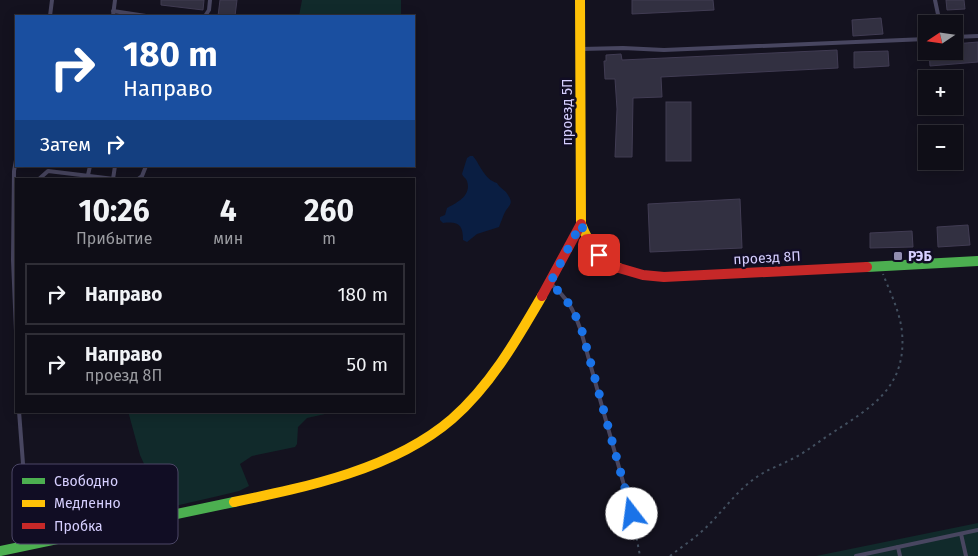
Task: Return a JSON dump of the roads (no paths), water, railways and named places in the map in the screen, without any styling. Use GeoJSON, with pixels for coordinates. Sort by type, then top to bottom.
{"type":"FeatureCollection","features":[{"type":"Feature","properties":{"kind":"street","name":"проезд 5П"},"geometry":{"type":"LineString","coordinates":[[580,0],[581,224]]}},
{"type":"Feature","properties":{"kind":"street","name":"проезд 8П"},"geometry":{"type":"LineString","coordinates":[[581,224],[589,244],[599,255],[626,272],[645,277],[978,261]]}},
{"type":"Feature","properties":{"kind":"street"},"geometry":{"type":"LineString","coordinates":[[178,514],[298,489],[352,472],[397,454],[431,435],[453,418],[476,394],[501,363],[550,283],[581,224]]}},
{"type":"Feature","properties":{"kind":"street"},"geometry":{"type":"LineString","coordinates":[[0,551],[34,544]]}},
{"type":"Feature","properties":{"kind":"lane"},"geometry":{"type":"LineString","coordinates":[[50,15],[52,0]]}},
{"type":"Feature","properties":{"kind":"lane"},"geometry":{"type":"LineString","coordinates":[[113,15],[115,0]]}},
{"type":"Feature","properties":{"kind":"lane"},"geometry":{"type":"LineString","coordinates":[[206,15],[210,0]]}},
{"type":"Feature","properties":{"kind":"lane"},"geometry":{"type":"LineString","coordinates":[[935,0],[938,15]]}},
{"type":"Feature","properties":{"kind":"lane"},"geometry":{"type":"LineString","coordinates":[[113,11],[132,15]]}},
{"type":"Feature","properties":{"kind":"lane"},"geometry":{"type":"LineString","coordinates":[[963,37],[978,36]]}},
{"type":"Feature","properties":{"kind":"lane"},"geometry":{"type":"LineString","coordinates":[[580,50],[622,48],[664,50],[918,39]]}},
{"type":"Feature","properties":{"kind":"lane"},"geometry":{"type":"LineString","coordinates":[[15,166],[13,260],[15,307]]}},
{"type":"Feature","properties":{"kind":"lane"},"geometry":{"type":"LineString","coordinates":[[88,175],[90,167]]}},
{"type":"Feature","properties":{"kind":"lane"},"geometry":{"type":"LineString","coordinates":[[139,178],[146,167]]}},
{"type":"Feature","properties":{"kind":"lane"},"geometry":{"type":"LineString","coordinates":[[40,178],[48,171],[99,178]]}},
{"type":"Feature","properties":{"kind":"lane"},"geometry":{"type":"LineString","coordinates":[[550,283],[566,298],[575,312],[582,331],[632,514]]}},
{"type":"Feature","properties":{"kind":"lane"},"geometry":{"type":"LineString","coordinates":[[19,413],[23,464]]}},
{"type":"Feature","properties":{"kind":"lane"},"geometry":{"type":"LineString","coordinates":[[856,556],[978,530]]}},
{"type":"Feature","properties":{"kind":"lane"},"geometry":{"type":"LineString","coordinates":[[961,534],[966,556]]}},
{"type":"Feature","properties":{"kind":"lane"},"geometry":{"type":"LineString","coordinates":[[898,547],[900,556]]}},
{"type":"Feature","properties":{"kind":"water"},"geometry":{"type":"Polygon","coordinates":[[[473,156],[489,178],[505,191],[511,202],[499,227],[477,234],[467,242],[463,240],[459,225],[443,223],[440,217],[445,215],[447,208],[455,204],[467,191],[467,181],[462,174],[467,158],[473,156]]]}},
{"type":"Feature","properties":{"kind":"place","name":"РЭБ"},"geometry":{"type":"Point","coordinates":[898,256]}}]}
